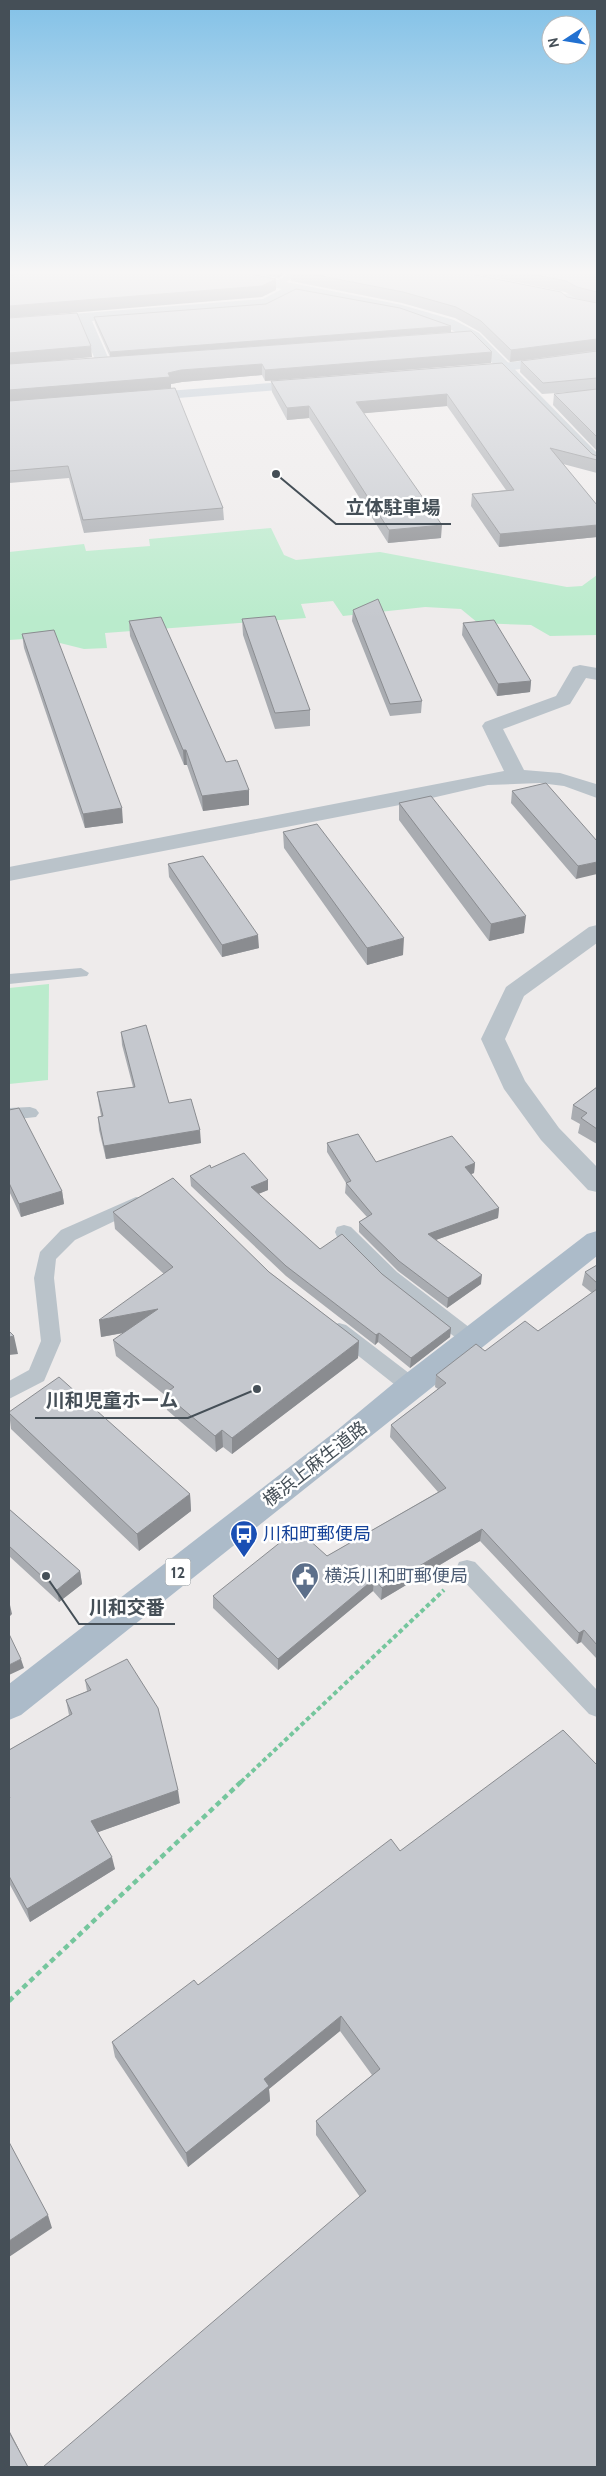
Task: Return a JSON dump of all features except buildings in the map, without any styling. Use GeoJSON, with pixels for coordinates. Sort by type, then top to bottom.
{"type":"FeatureCollection","features":[{"type":"Feature","properties":{"kind":"main road","name":"横浜上麻生道路"},"geometry":{"type":"LineString","coordinates":[[9,1704],[348,1440],[411,1386],[597,1241]]}},
{"type":"Feature","properties":{"kind":"street"},"geometry":{"type":"LineString","coordinates":[[130,398],[265,388]]}},
{"type":"Feature","properties":{"kind":"street"},"geometry":{"type":"LineString","coordinates":[[527,388],[595,456]]}},
{"type":"Feature","properties":{"kind":"street"},"geometry":{"type":"LineString","coordinates":[[540,401],[559,399]]}},
{"type":"Feature","properties":{"kind":"street"},"geometry":{"type":"LineString","coordinates":[[517,776],[492,726],[563,700],[580,671],[597,674]]}},
{"type":"Feature","properties":{"kind":"street"},"geometry":{"type":"LineString","coordinates":[[9,874],[309,815],[397,800],[469,783],[517,776],[553,779],[585,786],[597,792]]}},
{"type":"Feature","properties":{"kind":"street"},"geometry":{"type":"LineString","coordinates":[[597,932],[514,992],[493,1039],[513,1083],[550,1134],[597,1183]]}},
{"type":"Feature","properties":{"kind":"lane"},"geometry":{"type":"LineString","coordinates":[[9,979],[81,973]]}},
{"type":"Feature","properties":{"kind":"lane"},"geometry":{"type":"LineString","coordinates":[[9,1114],[30,1113]]}},
{"type":"Feature","properties":{"kind":"lane"},"geometry":{"type":"LineString","coordinates":[[9,1391],[37,1374],[51,1341],[44,1278],[47,1257],[68,1235],[151,1196]]}},
{"type":"Feature","properties":{"kind":"lane"},"geometry":{"type":"LineString","coordinates":[[344,1232],[390,1277],[471,1339]]}},
{"type":"Feature","properties":{"kind":"lane"},"geometry":{"type":"LineString","coordinates":[[325,1319],[411,1386]]}},
{"type":"Feature","properties":{"kind":"lane"},"geometry":{"type":"LineString","coordinates":[[466,1570],[597,1706]]}},
{"type":"Feature","properties":{"kind":"path"},"geometry":{"type":"LineString","coordinates":[[9,2001],[466,1570]]}},
{"type":"Feature","properties":{"kind":"green space"},"geometry":{"type":"Polygon","coordinates":[[[271,528],[284,555],[296,560],[380,552],[567,587],[582,586],[597,575],[597,635],[550,636],[531,625],[478,623],[461,609],[425,607],[343,616],[333,601],[301,604],[306,618],[105,633],[107,648],[84,649],[40,638],[9,640],[9,552],[84,544],[86,551],[150,546],[149,539],[271,528]]]}},
{"type":"Feature","properties":{"kind":"green space"},"geometry":{"type":"Polygon","coordinates":[[[49,984],[48,1080],[9,1084],[9,988],[49,984]]]}},
{"type":"Feature","properties":{"kind":"place","name":"立体駐車場"},"geometry":{"type":"Point","coordinates":[276,474]}},
{"type":"Feature","properties":{"kind":"place","name":"川和児童ホーム"},"geometry":{"type":"Point","coordinates":[257,1389]}},
{"type":"Feature","properties":{"kind":"place","name":"川和町郵便局"},"geometry":{"type":"Point","coordinates":[244,1558]}},
{"type":"Feature","properties":{"kind":"place","name":"川和交番"},"geometry":{"type":"Point","coordinates":[46,1576]}},
{"type":"Feature","properties":{"kind":"place","name":"横浜川和町郵便局"},"geometry":{"type":"Point","coordinates":[305,1600]}}]}
